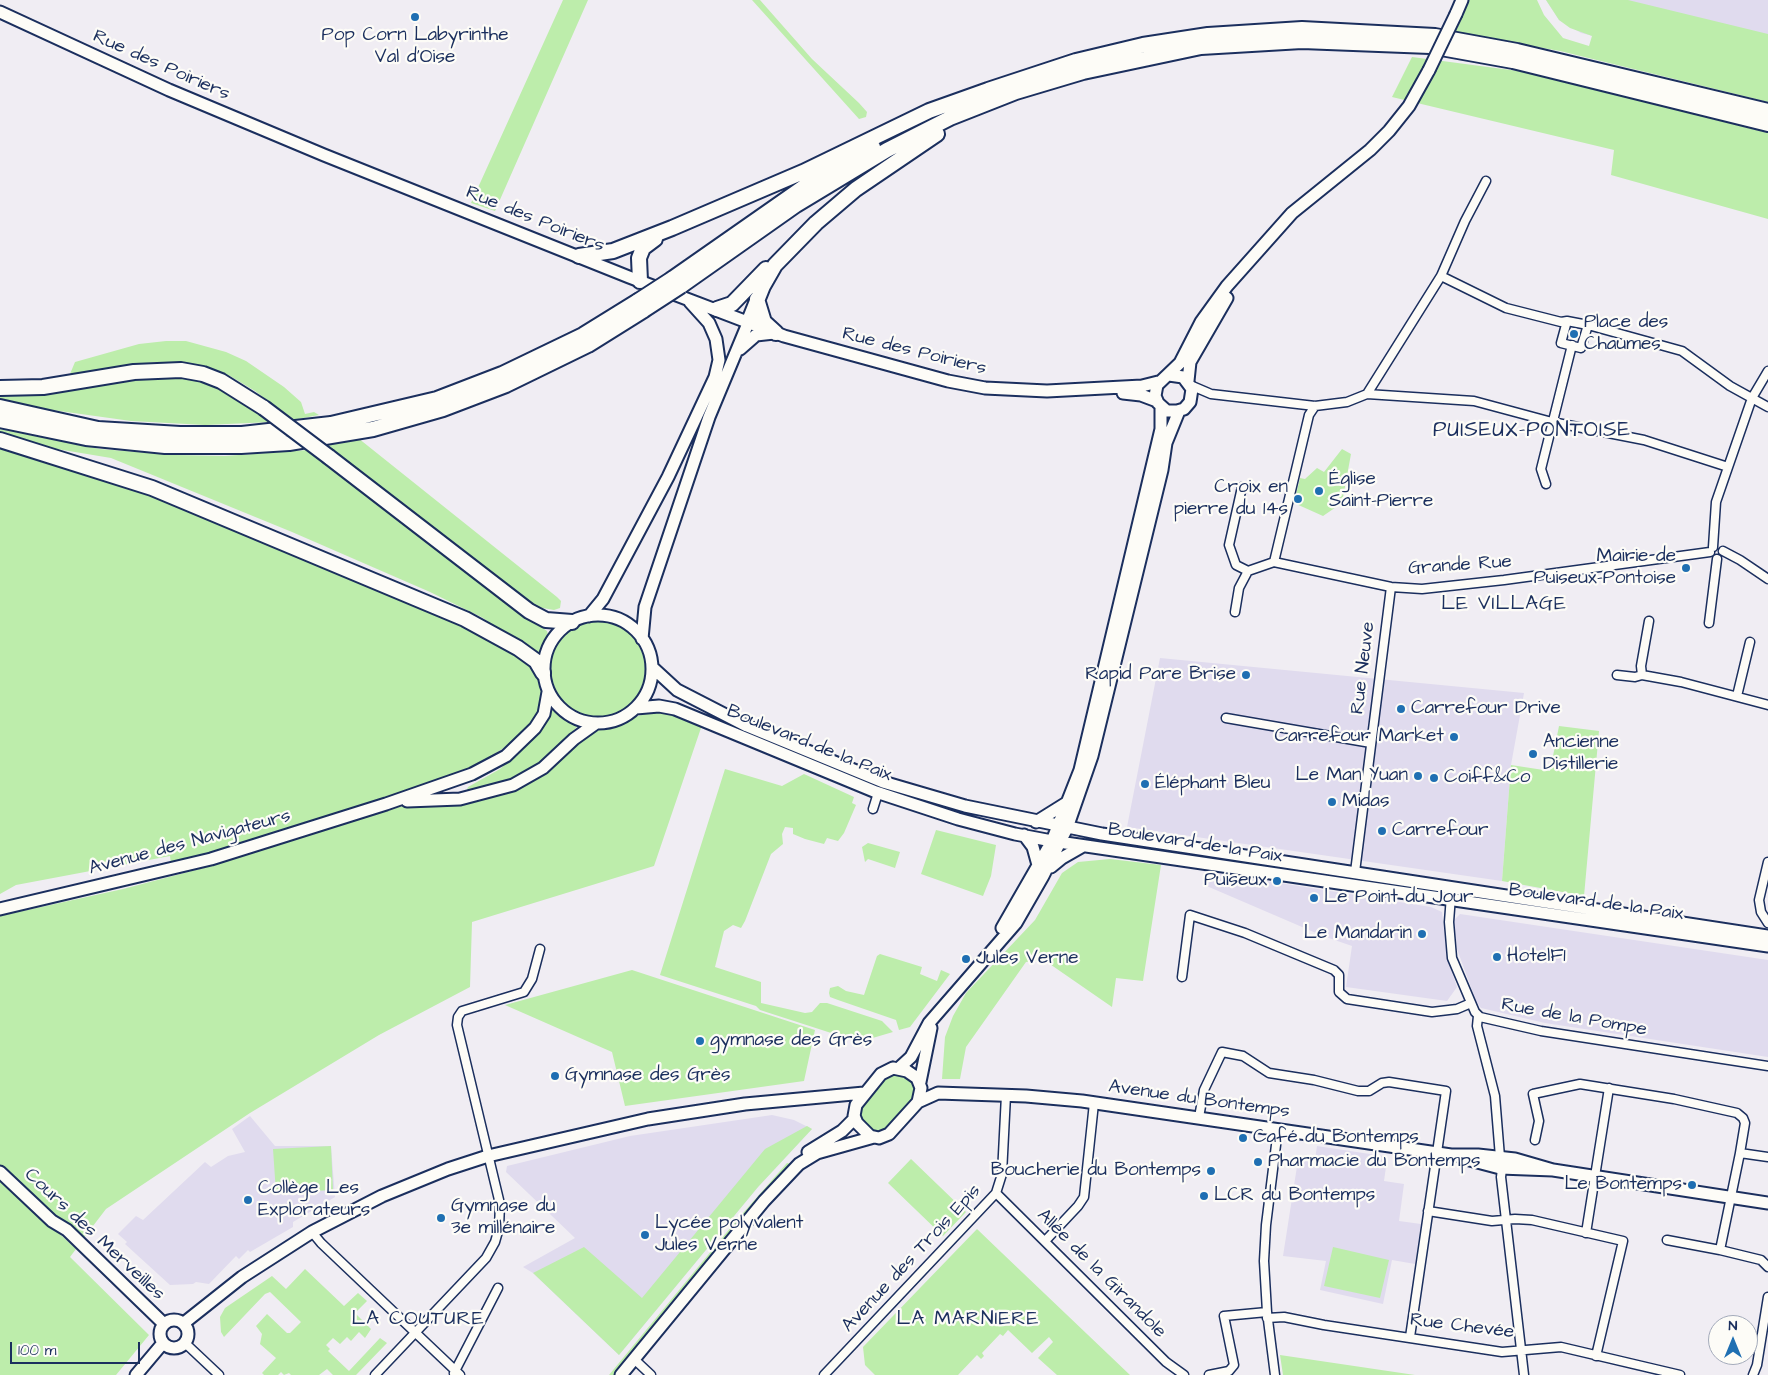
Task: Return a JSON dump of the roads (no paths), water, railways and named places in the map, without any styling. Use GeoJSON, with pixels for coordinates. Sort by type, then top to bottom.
{"type":"FeatureCollection","features":[{"type":"Feature","properties":{"kind":"highway"},"geometry":{"type":"LineString","coordinates":[[578,256],[613,251],[672,228],[794,176],[928,112],[988,90],[1076,61],[1143,45],[1208,35],[1302,29],[1426,35],[1517,51],[1768,111]]}},
{"type":"Feature","properties":{"kind":"highway"},"geometry":{"type":"LineString","coordinates":[[717,308],[732,304],[816,223],[856,189],[928,138],[987,109],[1110,70],[1182,56],[1302,41]]}},
{"type":"Feature","properties":{"kind":"highway"},"geometry":{"type":"LineString","coordinates":[[0,420],[86,438],[165,446],[241,446],[289,443],[372,429],[443,408],[506,385],[588,345],[641,305],[796,205],[887,150],[950,118],[1025,89],[1083,72],[1200,47],[1302,41],[1430,46],[1513,61],[1768,124]]}},
{"type":"Feature","properties":{"kind":"highway"},"geometry":{"type":"LineString","coordinates":[[676,282],[818,178],[910,126],[988,90]]}},
{"type":"Feature","properties":{"kind":"highway"},"geometry":{"type":"LineString","coordinates":[[640,281],[638,268],[640,253],[652,241],[672,228]]}},
{"type":"Feature","properties":{"kind":"highway"},"geometry":{"type":"LineString","coordinates":[[748,321],[768,275],[786,254]]}},
{"type":"Feature","properties":{"kind":"highway"},"geometry":{"type":"LineString","coordinates":[[757,299],[764,322],[776,333]]}},
{"type":"Feature","properties":{"kind":"highway"},"geometry":{"type":"LineString","coordinates":[[0,407],[98,429],[180,434],[242,434],[331,424],[437,399],[502,374],[641,305]]}},
{"type":"Feature","properties":{"kind":"highway"},"geometry":{"type":"LineString","coordinates":[[0,388],[43,387],[134,372],[181,370],[203,374],[221,381],[264,408],[529,611],[546,620],[572,622]]}},
{"type":"Feature","properties":{"kind":"highway"},"geometry":{"type":"LineString","coordinates":[[0,440],[170,494],[465,619],[518,648],[536,661],[543,674]]}},
{"type":"Feature","properties":{"kind":"main road"},"geometry":{"type":"LineString","coordinates":[[1076,390],[1142,386],[1158,382],[1170,375],[1180,363],[1206,315],[1247,263],[1292,213],[1370,150],[1389,131],[1409,106],[1429,70],[1462,0]]}},
{"type":"Feature","properties":{"kind":"main road","name":"Rue des Poiriers"},"geometry":{"type":"LineString","coordinates":[[0,12],[178,94],[324,155],[640,281],[689,300],[717,308],[776,333],[856,356],[976,386],[1024,391],[1076,390]]}},
{"type":"Feature","properties":{"kind":"main road"},"geometry":{"type":"LineString","coordinates":[[1076,390],[1137,394],[1169,411],[1179,411],[1186,407],[1191,400],[1189,383],[1190,362],[1247,263]]}},
{"type":"Feature","properties":{"kind":"main road"},"geometry":{"type":"LineString","coordinates":[[589,616],[603,600],[668,477],[715,377],[719,360],[716,339],[709,323],[689,300]]}},
{"type":"Feature","properties":{"kind":"main road"},"geometry":{"type":"LineString","coordinates":[[642,639],[646,607],[709,417],[748,321]]}},
{"type":"Feature","properties":{"kind":"main road"},"geometry":{"type":"LineString","coordinates":[[732,361],[750,338],[776,333]]}},
{"type":"Feature","properties":{"kind":"main road"},"geometry":{"type":"LineString","coordinates":[[1170,375],[1179,375],[1189,383]]}},
{"type":"Feature","properties":{"kind":"main road"},"geometry":{"type":"LineString","coordinates":[[1087,832],[1072,804],[1161,429],[1159,404],[1155,393],[1158,382]]}},
{"type":"Feature","properties":{"kind":"main road"},"geometry":{"type":"LineString","coordinates":[[621,1375],[728,1244],[812,1148],[842,1131],[854,1114],[864,1093],[883,1072],[899,1068],[911,1057],[926,1029],[937,1014],[1016,923],[1044,876],[1072,804],[1106,702],[1162,470],[1166,443],[1179,411]]}},
{"type":"Feature","properties":{"kind":"main road"},"geometry":{"type":"LineString","coordinates":[[589,616],[604,616],[619,620],[632,628],[648,649],[652,667],[648,689],[636,708],[617,720],[595,724],[578,720],[564,712],[548,692],[543,674],[546,653],[552,640],[572,622],[589,616]]}},
{"type":"Feature","properties":{"kind":"main road"},"geometry":{"type":"LineString","coordinates":[[652,667],[676,690],[708,708],[867,776],[933,798],[1036,822],[1060,834],[1102,834]]}},
{"type":"Feature","properties":{"kind":"main road","name":"Avenue des Navigateurs"},"geometry":{"type":"LineString","coordinates":[[0,909],[210,859],[386,804],[472,774],[506,756],[540,721],[546,707],[548,692]]}},
{"type":"Feature","properties":{"kind":"main road","name":"Boulevard de la Paix"},"geometry":{"type":"LineString","coordinates":[[636,708],[666,707],[694,715],[795,760],[878,793],[958,819],[1019,835],[1087,832],[1102,834],[1768,936]]}},
{"type":"Feature","properties":{"kind":"main road","name":"Avenue des Navigateurs"},"geometry":{"type":"LineString","coordinates":[[386,804],[413,800],[460,799],[513,785],[543,768],[574,739],[595,724]]}},
{"type":"Feature","properties":{"kind":"main road"},"geometry":{"type":"LineString","coordinates":[[1036,822],[1072,804]]}},
{"type":"Feature","properties":{"kind":"main road"},"geometry":{"type":"LineString","coordinates":[[970,974],[1008,920],[1038,865],[1060,834]]}},
{"type":"Feature","properties":{"kind":"main road","name":"Boulevard de la Paix"},"geometry":{"type":"LineString","coordinates":[[1060,834],[1083,846],[1768,946]]}},
{"type":"Feature","properties":{"kind":"main road"},"geometry":{"type":"LineString","coordinates":[[1019,835],[1033,847],[1038,865]]}},
{"type":"Feature","properties":{"kind":"main road"},"geometry":{"type":"LineString","coordinates":[[1044,876],[1062,858],[1083,846]]}},
{"type":"Feature","properties":{"kind":"main road"},"geometry":{"type":"LineString","coordinates":[[799,1164],[816,1152],[889,1134],[918,1102],[930,1034],[937,1014]]}},
{"type":"Feature","properties":{"kind":"main road"},"geometry":{"type":"LineString","coordinates":[[899,1068],[911,1073],[920,1083]]}},
{"type":"Feature","properties":{"kind":"main road","name":"Avenue du Bontemps"},"geometry":{"type":"LineString","coordinates":[[920,1083],[938,1093]]}},
{"type":"Feature","properties":{"kind":"main road"},"geometry":{"type":"LineString","coordinates":[[184,1323],[242,1277],[312,1232],[414,1182],[488,1156],[648,1119],[745,1104],[864,1093]]}},
{"type":"Feature","properties":{"kind":"main road","name":"Avenue du Bontemps"},"geometry":{"type":"LineString","coordinates":[[918,1102],[938,1093],[1006,1095],[1094,1102],[1768,1203]]}},
{"type":"Feature","properties":{"kind":"main road"},"geometry":{"type":"LineString","coordinates":[[837,1096],[848,1101],[862,1130],[874,1138]]}},
{"type":"Feature","properties":{"kind":"main road","name":"Cours des Merveilles"},"geometry":{"type":"LineString","coordinates":[[0,1172],[52,1221],[67,1230],[164,1324]]}},
{"type":"Feature","properties":{"kind":"main road"},"geometry":{"type":"LineString","coordinates":[[173,1319],[184,1323],[188,1332],[185,1343],[175,1348],[164,1343],[160,1333],[164,1324],[173,1319]]}},
{"type":"Feature","properties":{"kind":"main road"},"geometry":{"type":"LineString","coordinates":[[136,1375],[164,1343]]}},
{"type":"Feature","properties":{"kind":"street"},"geometry":{"type":"LineString","coordinates":[[1367,394],[1441,276],[1465,221],[1486,181]]}},
{"type":"Feature","properties":{"kind":"street"},"geometry":{"type":"LineString","coordinates":[[1441,276],[1506,308],[1561,322],[1567,321],[1590,326],[1682,351],[1730,386],[1768,407]]}},
{"type":"Feature","properties":{"kind":"street"},"geometry":{"type":"LineString","coordinates":[[1567,321],[1562,343],[1581,348],[1590,326]]}},
{"type":"Feature","properties":{"kind":"street"},"geometry":{"type":"LineString","coordinates":[[1546,484],[1541,469],[1572,345]]}},
{"type":"Feature","properties":{"kind":"street"},"geometry":{"type":"LineString","coordinates":[[1717,559],[1713,558],[1711,550],[1716,502],[1752,398],[1768,371]]}},
{"type":"Feature","properties":{"kind":"street"},"geometry":{"type":"LineString","coordinates":[[1189,383],[1211,394],[1315,406],[1347,402],[1367,394],[1474,401],[1552,422],[1644,440],[1728,467]]}},
{"type":"Feature","properties":{"kind":"street"},"geometry":{"type":"LineString","coordinates":[[1191,400],[1211,394]]}},
{"type":"Feature","properties":{"kind":"street"},"geometry":{"type":"LineString","coordinates":[[1236,612],[1239,588],[1248,571],[1274,562],[1308,415],[1315,406]]}},
{"type":"Feature","properties":{"kind":"street"},"geometry":{"type":"LineString","coordinates":[[1242,487],[1229,545],[1236,565],[1248,571]]}},
{"type":"Feature","properties":{"kind":"street"},"geometry":{"type":"LineString","coordinates":[[1711,550],[1719,547],[1768,579]]}},
{"type":"Feature","properties":{"kind":"street","name":"Grande Rue"},"geometry":{"type":"LineString","coordinates":[[1274,562],[1391,587],[1422,589],[1494,581],[1711,550]]}},
{"type":"Feature","properties":{"kind":"street"},"geometry":{"type":"LineString","coordinates":[[1717,559],[1722,556],[1723,551]]}},
{"type":"Feature","properties":{"kind":"street"},"geometry":{"type":"LineString","coordinates":[[1709,624],[1717,559]]}},
{"type":"Feature","properties":{"kind":"street","name":"Rue Neuve"},"geometry":{"type":"LineString","coordinates":[[1355,872],[1391,587]]}},
{"type":"Feature","properties":{"kind":"street"},"geometry":{"type":"LineString","coordinates":[[1642,675],[1641,666],[1649,621]]}},
{"type":"Feature","properties":{"kind":"street"},"geometry":{"type":"LineString","coordinates":[[1737,696],[1736,692],[1750,642]]}},
{"type":"Feature","properties":{"kind":"street"},"geometry":{"type":"LineString","coordinates":[[1617,675],[1635,678],[1642,675],[1737,696],[1768,705]]}},
{"type":"Feature","properties":{"kind":"street"},"geometry":{"type":"LineString","coordinates":[[1226,718],[1371,743]]}},
{"type":"Feature","properties":{"kind":"street"},"geometry":{"type":"LineString","coordinates":[[873,809],[878,793]]}},
{"type":"Feature","properties":{"kind":"street"},"geometry":{"type":"LineString","coordinates":[[1768,862],[1759,900],[1762,912],[1768,923]]}},
{"type":"Feature","properties":{"kind":"street"},"geometry":{"type":"LineString","coordinates":[[1325,881],[1350,877],[1355,872],[1360,882],[1367,888]]}},
{"type":"Feature","properties":{"kind":"street","name":"Rue de la Pompe"},"geometry":{"type":"LineString","coordinates":[[1453,887],[1450,900],[1449,922],[1452,958],[1478,1016],[1542,1031],[1768,1066]]}},
{"type":"Feature","properties":{"kind":"street"},"geometry":{"type":"LineString","coordinates":[[1182,977],[1190,915],[1245,933],[1334,970],[1339,975],[1339,992],[1347,999],[1432,1012],[1457,1009],[1471,1003]]}},
{"type":"Feature","properties":{"kind":"street"},"geometry":{"type":"LineString","coordinates":[[375,1375],[477,1267],[492,1248],[500,1222],[498,1197],[457,1025],[458,1017],[462,1012],[524,992],[532,979],[540,950]]}},
{"type":"Feature","properties":{"kind":"street"},"geometry":{"type":"LineString","coordinates":[[1478,1016],[1477,1026],[1495,1096],[1501,1144],[1501,1177],[1524,1375]]}},
{"type":"Feature","properties":{"kind":"street"},"geometry":{"type":"LineString","coordinates":[[1199,1117],[1204,1090],[1222,1052],[1243,1056],[1269,1073],[1314,1080],[1358,1091],[1369,1091],[1382,1083],[1389,1082],[1446,1091],[1410,1337]]}},
{"type":"Feature","properties":{"kind":"street"},"geometry":{"type":"LineString","coordinates":[[1535,1140],[1539,1121],[1533,1094],[1580,1084],[1674,1099],[1737,1113],[1743,1118],[1744,1129],[1720,1250]]}},
{"type":"Feature","properties":{"kind":"street"},"geometry":{"type":"LineString","coordinates":[[1586,1233],[1609,1088]]}},
{"type":"Feature","properties":{"kind":"street","name":"Avenue des Trois Epis"},"geometry":{"type":"LineString","coordinates":[[824,1375],[996,1193],[1002,1174],[1006,1095]]}},
{"type":"Feature","properties":{"kind":"street"},"geometry":{"type":"LineString","coordinates":[[1046,1240],[1083,1200],[1094,1102]]}},
{"type":"Feature","properties":{"kind":"street"},"geometry":{"type":"LineString","coordinates":[[1275,1375],[1267,1315],[1264,1262],[1266,1225],[1278,1129]]}},
{"type":"Feature","properties":{"kind":"street"},"geometry":{"type":"LineString","coordinates":[[1740,1153],[1768,1157]]}},
{"type":"Feature","properties":{"kind":"street","name":"Allée de la Girandole"},"geometry":{"type":"LineString","coordinates":[[996,1193],[1046,1240],[1052,1250],[1145,1341],[1173,1368],[1184,1375]]}},
{"type":"Feature","properties":{"kind":"street"},"geometry":{"type":"LineString","coordinates":[[1428,1211],[1492,1222],[1522,1218],[1623,1241],[1596,1356]]}},
{"type":"Feature","properties":{"kind":"street"},"geometry":{"type":"LineString","coordinates":[[312,1232],[321,1243],[456,1374],[498,1288]]}},
{"type":"Feature","properties":{"kind":"street"},"geometry":{"type":"LineString","coordinates":[[1667,1240],[1761,1260],[1768,1267]]}},
{"type":"Feature","properties":{"kind":"street"},"geometry":{"type":"LineString","coordinates":[[1753,1375],[1757,1365],[1768,1297]]}},
{"type":"Feature","properties":{"kind":"street","name":"Rue Chevée"},"geometry":{"type":"LineString","coordinates":[[1209,1375],[1229,1371],[1234,1363],[1224,1316],[1267,1315],[1490,1350],[1521,1351],[1561,1347],[1680,1375]]}},
{"type":"Feature","properties":{"kind":"street"},"geometry":{"type":"LineString","coordinates":[[185,1343],[219,1375]]}},
{"type":"Feature","properties":{"kind":"street"},"geometry":{"type":"LineString","coordinates":[[634,1359],[651,1375]]}},
{"type":"Feature","properties":{"kind":"place","name":"Pop Corn Labyrinthe Val d'Oise"},"geometry":{"type":"Point","coordinates":[415,17]}},
{"type":"Feature","properties":{"kind":"place","name":"Place des Chaumes"},"geometry":{"type":"Point","coordinates":[1574,334]}},
{"type":"Feature","properties":{"kind":"place","name":"Église Saint-Pierre"},"geometry":{"type":"Point","coordinates":[1319,491]}},
{"type":"Feature","properties":{"kind":"place","name":"Croix en pierre du 14s"},"geometry":{"type":"Point","coordinates":[1298,499]}},
{"type":"Feature","properties":{"kind":"place","name":"Mairie de Puiseux-Pontoise"},"geometry":{"type":"Point","coordinates":[1686,568]}},
{"type":"Feature","properties":{"kind":"place","name":"Rapid Pare Brise"},"geometry":{"type":"Point","coordinates":[1246,675]}},
{"type":"Feature","properties":{"kind":"place","name":"Carrefour Drive"},"geometry":{"type":"Point","coordinates":[1401,709]}},
{"type":"Feature","properties":{"kind":"place","name":"Carrefour Market"},"geometry":{"type":"Point","coordinates":[1454,737]}},
{"type":"Feature","properties":{"kind":"place","name":"Ancienne Distillerie"},"geometry":{"type":"Point","coordinates":[1533,754]}},
{"type":"Feature","properties":{"kind":"place","name":"Le Man Yuan"},"geometry":{"type":"Point","coordinates":[1418,776]}},
{"type":"Feature","properties":{"kind":"place","name":"Coiff&Co"},"geometry":{"type":"Point","coordinates":[1434,778]}},
{"type":"Feature","properties":{"kind":"place","name":"Éléphant Bleu"},"geometry":{"type":"Point","coordinates":[1145,784]}},
{"type":"Feature","properties":{"kind":"place","name":"Midas"},"geometry":{"type":"Point","coordinates":[1332,802]}},
{"type":"Feature","properties":{"kind":"place","name":"Carrefour"},"geometry":{"type":"Point","coordinates":[1382,831]}},
{"type":"Feature","properties":{"kind":"place","name":"Puiseux"},"geometry":{"type":"Point","coordinates":[1277,881]}},
{"type":"Feature","properties":{"kind":"place","name":"Le Point du Jour"},"geometry":{"type":"Point","coordinates":[1314,898]}},
{"type":"Feature","properties":{"kind":"place","name":"Le Mandarin"},"geometry":{"type":"Point","coordinates":[1422,934]}},
{"type":"Feature","properties":{"kind":"place","name":"HotelF1"},"geometry":{"type":"Point","coordinates":[1497,957]}},
{"type":"Feature","properties":{"kind":"place","name":"Jules Verne"},"geometry":{"type":"Point","coordinates":[966,959]}},
{"type":"Feature","properties":{"kind":"place","name":"gymnase des Grès"},"geometry":{"type":"Point","coordinates":[700,1041]}},
{"type":"Feature","properties":{"kind":"place","name":"Gymnase des Grès"},"geometry":{"type":"Point","coordinates":[555,1076]}},
{"type":"Feature","properties":{"kind":"place","name":"Café du Bontemps"},"geometry":{"type":"Point","coordinates":[1243,1138]}},
{"type":"Feature","properties":{"kind":"place","name":"Pharmacie du Bontemps"},"geometry":{"type":"Point","coordinates":[1258,1162]}},
{"type":"Feature","properties":{"kind":"place","name":"Boucherie du Bontemps"},"geometry":{"type":"Point","coordinates":[1211,1171]}},
{"type":"Feature","properties":{"kind":"place","name":"Le Bontemps"},"geometry":{"type":"Point","coordinates":[1692,1185]}},
{"type":"Feature","properties":{"kind":"place","name":"LCR du Bontemps"},"geometry":{"type":"Point","coordinates":[1204,1196]}},
{"type":"Feature","properties":{"kind":"place","name":"Collège Les Explorateurs"},"geometry":{"type":"Point","coordinates":[248,1200]}},
{"type":"Feature","properties":{"kind":"place","name":"Gymnase du 3e millénaire"},"geometry":{"type":"Point","coordinates":[441,1218]}},
{"type":"Feature","properties":{"kind":"place","name":"Lycée polyvalent Jules Verne"},"geometry":{"type":"Point","coordinates":[645,1235]}},
{"type":"Feature","properties":{"kind":"district","name":"PUISEUX-PONTOISE"},"geometry":{"type":"Point","coordinates":[1532,432]}},
{"type":"Feature","properties":{"kind":"district","name":"LE VILLAGE"},"geometry":{"type":"Point","coordinates":[1504,605]}},
{"type":"Feature","properties":{"kind":"district","name":"LA COUTURE"},"geometry":{"type":"Point","coordinates":[418,1320]}},
{"type":"Feature","properties":{"kind":"district","name":"LA MARNIERE"},"geometry":{"type":"Point","coordinates":[968,1320]}}]}
